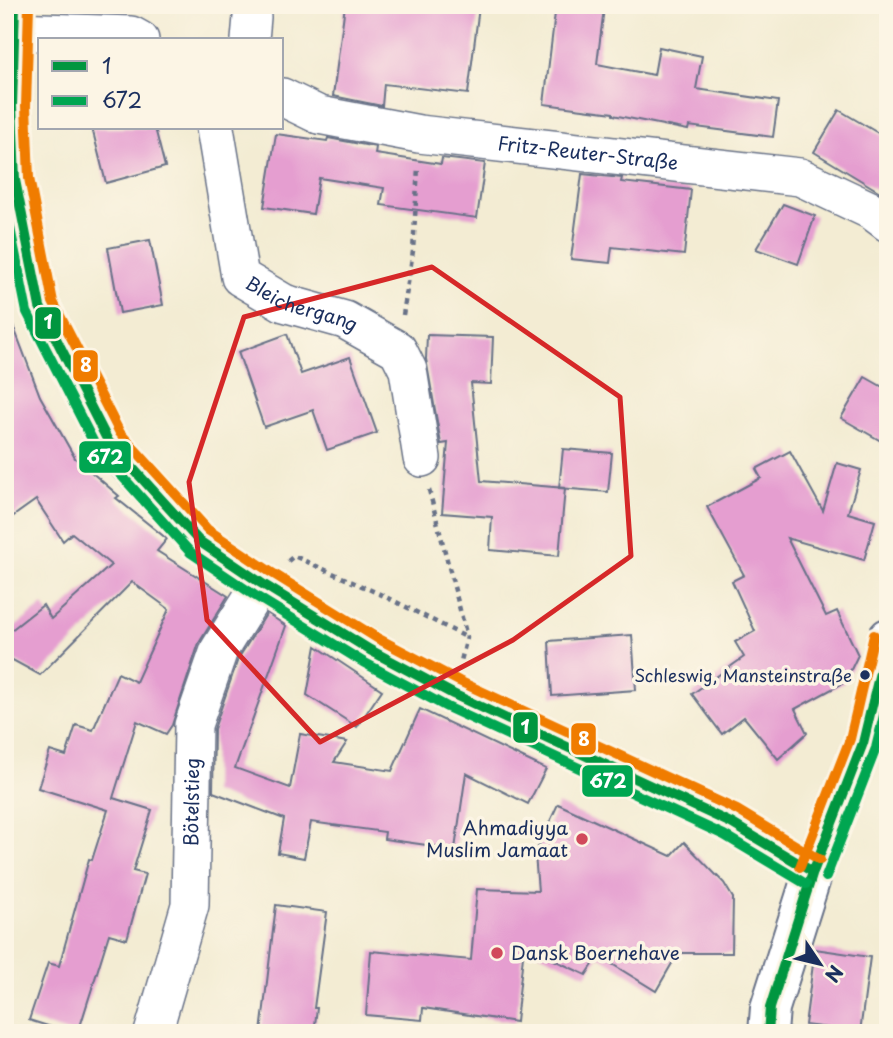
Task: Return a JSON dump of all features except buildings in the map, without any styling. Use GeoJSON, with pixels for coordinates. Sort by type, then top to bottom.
{"type":"FeatureCollection","features":[{"type":"Feature","properties":{"kind":"street"},"geometry":{"type":"LineString","coordinates":[[136,38],[14,18],[12,106],[15,180],[40,307],[108,441],[199,541],[370,650],[441,688],[731,822],[813,872]]}},
{"type":"Feature","properties":{"kind":"street","name":"Fritz-Reuter-Straße"},"geometry":{"type":"LineString","coordinates":[[284,98],[319,115],[419,134],[800,177],[872,211],[888,223]]}},
{"type":"Feature","properties":{"kind":"street","name":"Bleichergang"},"geometry":{"type":"LineString","coordinates":[[215,130],[240,277],[284,303],[345,320],[398,350]]}},
{"type":"Feature","properties":{"kind":"street"},"geometry":{"type":"LineString","coordinates":[[398,350],[408,370],[422,458]]}},
{"type":"Feature","properties":{"kind":"street","name":"Bötelstieg"},"geometry":{"type":"LineString","coordinates":[[153,1033],[190,905],[193,724],[219,650],[261,583]]}},
{"type":"Feature","properties":{"kind":"street"},"geometry":{"type":"LineString","coordinates":[[768,1033],[770,1008],[813,872],[875,745],[888,638]]}},
{"type":"Feature","properties":{"kind":"path"},"geometry":{"type":"LineString","coordinates":[[398,350],[413,251],[419,134]]}},
{"type":"Feature","properties":{"kind":"path"},"geometry":{"type":"LineString","coordinates":[[261,583],[293,556],[382,595],[467,637],[422,458]]}},
{"type":"Feature","properties":{"kind":"highlighted area"},"geometry":{"type":"Polygon","coordinates":[[[432,267],[620,397],[631,556],[513,640],[320,742],[207,620],[189,482],[244,317],[432,267]]]}},
{"type":"Feature","properties":{"kind":"transit line","name":"1"},"geometry":{"type":"LineString","coordinates":[[15,5],[12,106],[15,180],[40,307],[108,441],[199,541],[370,650],[453,694],[731,823],[813,872]]}},
{"type":"Feature","properties":{"kind":"transit line","name":"8"},"geometry":{"type":"LineString","coordinates":[[29,5],[26,106],[29,178],[53,302],[120,433],[208,530],[377,638],[459,681],[737,810],[820,860]]}},
{"type":"Feature","properties":{"kind":"transit line","name":"672"},"geometry":{"type":"LineString","coordinates":[[5,203],[27,312],[96,447],[190,552],[363,662],[447,707],[724,835],[806,884]]}},
{"type":"Feature","properties":{"kind":"transit line","name":"8"},"geometry":{"type":"LineString","coordinates":[[800,867],[850,739],[874,635]]}},
{"type":"Feature","properties":{"kind":"transit line","name":"1"},"geometry":{"type":"LineString","coordinates":[[768,1033],[770,1008],[813,872],[863,743],[888,639]]}},
{"type":"Feature","properties":{"kind":"transit line","name":"672"},"geometry":{"type":"LineString","coordinates":[[826,877],[876,748],[888,699]]}},
{"type":"Feature","properties":{"kind":"place","name":"Schleswig, Mansteinstraße"},"geometry":{"type":"Point","coordinates":[865,675]}},
{"type":"Feature","properties":{"kind":"place","name":"Ahmadiyya Muslim Jamaat"},"geometry":{"type":"Point","coordinates":[582,839]}},
{"type":"Feature","properties":{"kind":"place","name":"Dansk Boernehave"},"geometry":{"type":"Point","coordinates":[497,953]}}]}
